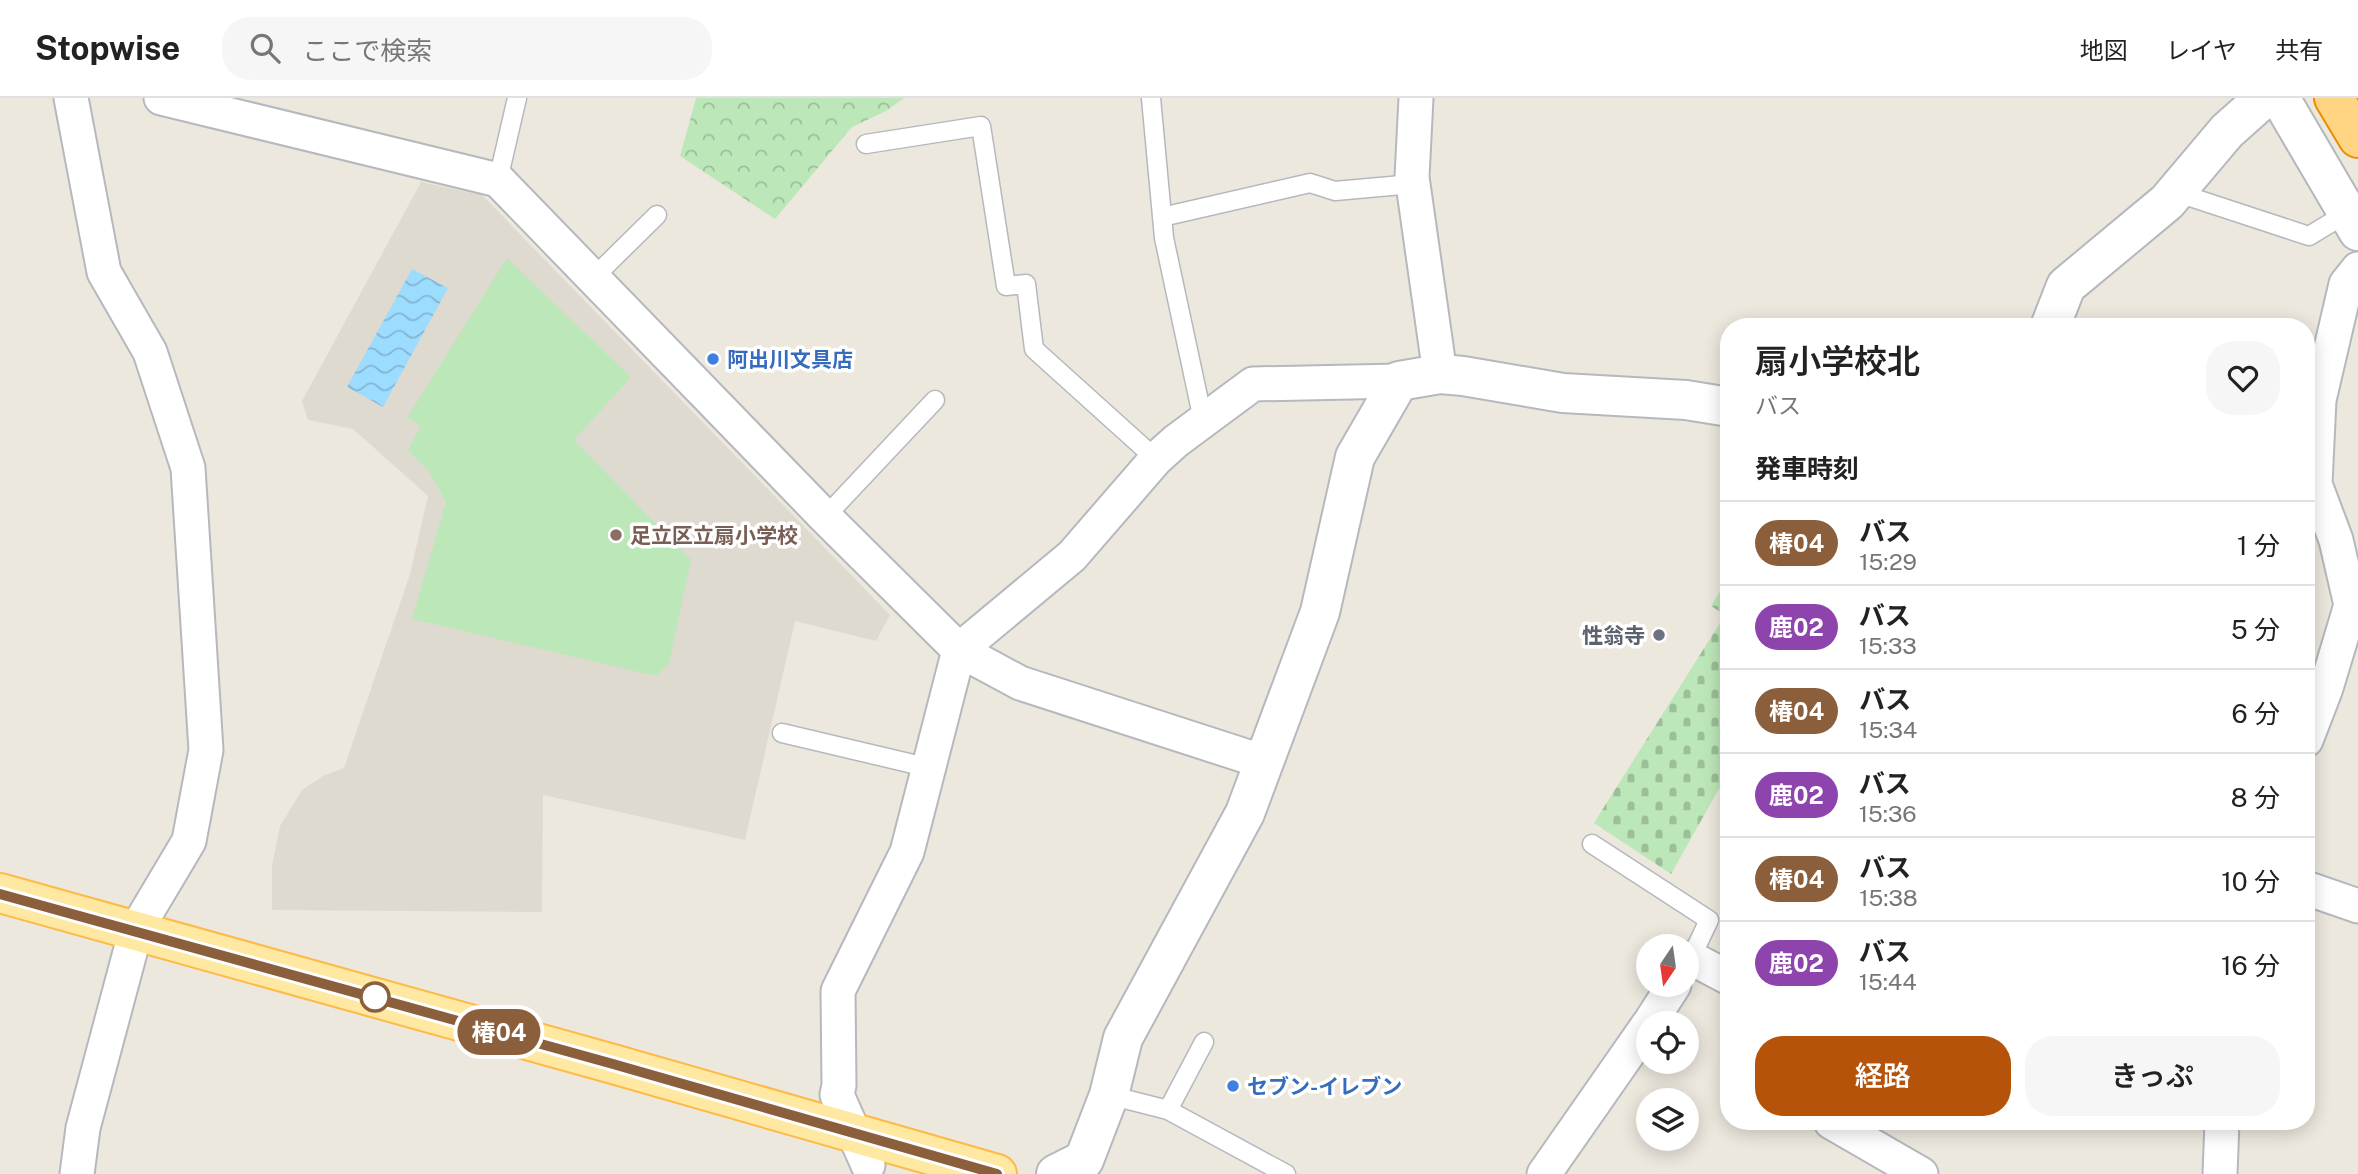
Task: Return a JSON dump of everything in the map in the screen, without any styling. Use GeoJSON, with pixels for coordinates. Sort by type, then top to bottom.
{"type":"FeatureCollection","features":[{"type":"Feature","properties":{"kind":"highway"},"geometry":{"type":"LineString","coordinates":[[2334,98],[2358,138]]}},
{"type":"Feature","properties":{"kind":"main road"},"geometry":{"type":"LineString","coordinates":[[0,894],[136,930],[863,1157],[997,1174]]}},
{"type":"Feature","properties":{"kind":"street"},"geometry":{"type":"LineString","coordinates":[[71,98],[104,272],[150,352],[188,468],[206,750],[189,841],[136,930],[83,1128],[77,1174]]}},
{"type":"Feature","properties":{"kind":"street"},"geometry":{"type":"LineString","coordinates":[[161,98],[498,180],[825,517],[959,650],[1020,683],[1264,762]]}},
{"type":"Feature","properties":{"kind":"street"},"geometry":{"type":"LineString","coordinates":[[1416,98],[1413,184],[1440,374]]}},
{"type":"Feature","properties":{"kind":"street"},"geometry":{"type":"LineString","coordinates":[[2058,318],[2066,286],[2167,202],[2227,131],[2264,98]]}},
{"type":"Feature","properties":{"kind":"street"},"geometry":{"type":"LineString","coordinates":[[2280,98],[2353,222]]}},
{"type":"Feature","properties":{"kind":"street"},"geometry":{"type":"LineString","coordinates":[[2315,717],[2351,604],[2336,540],[2315,484],[2319,400],[2346,284],[2358,269]]}},
{"type":"Feature","properties":{"kind":"street"},"geometry":{"type":"LineString","coordinates":[[863,1157],[837,1095],[838,991],[907,852],[959,650],[1072,556],[1156,459],[1203,420],[1253,384],[1399,381],[1440,374],[1563,393],[1686,400],[1720,406]]}},
{"type":"Feature","properties":{"kind":"street"},"geometry":{"type":"LineString","coordinates":[[1056,1174],[1084,1160],[1109,1095],[1123,1038],[1245,813],[1320,612],[1355,457],[1399,381]]}},
{"type":"Feature","properties":{"kind":"street"},"geometry":{"type":"LineString","coordinates":[[2315,891],[2358,906]]}},
{"type":"Feature","properties":{"kind":"street"},"geometry":{"type":"LineString","coordinates":[[1699,972],[1720,976]]}},
{"type":"Feature","properties":{"kind":"street"},"geometry":{"type":"LineString","coordinates":[[1544,1174],[1636,1043]]}},
{"type":"Feature","properties":{"kind":"street"},"geometry":{"type":"LineString","coordinates":[[1845,1130],[1921,1174]]}},
{"type":"Feature","properties":{"kind":"street"},"geometry":{"type":"LineString","coordinates":[[2220,1174],[2222,1130]]}},
{"type":"Feature","properties":{"kind":"lane"},"geometry":{"type":"LineString","coordinates":[[498,180],[517,98]]}},
{"type":"Feature","properties":{"kind":"lane"},"geometry":{"type":"LineString","coordinates":[[1151,98],[1162,217],[1203,420]]}},
{"type":"Feature","properties":{"kind":"lane"},"geometry":{"type":"LineString","coordinates":[[866,144],[981,126],[1006,286],[1026,284],[1034,349],[1156,459]]}},
{"type":"Feature","properties":{"kind":"lane"},"geometry":{"type":"LineString","coordinates":[[1162,217],[1310,183],[1335,191],[1413,184]]}},
{"type":"Feature","properties":{"kind":"lane"},"geometry":{"type":"LineString","coordinates":[[2175,192],[2309,236],[2353,222]]}},
{"type":"Feature","properties":{"kind":"lane"},"geometry":{"type":"LineString","coordinates":[[592,279],[657,215]]}},
{"type":"Feature","properties":{"kind":"lane"},"geometry":{"type":"LineString","coordinates":[[825,517],[935,400]]}},
{"type":"Feature","properties":{"kind":"lane"},"geometry":{"type":"LineString","coordinates":[[782,733],[930,768]]}},
{"type":"Feature","properties":{"kind":"lane"},"geometry":{"type":"LineString","coordinates":[[1592,844],[1709,920],[1699,940]]}},
{"type":"Feature","properties":{"kind":"lane"},"geometry":{"type":"LineString","coordinates":[[1168,1110],[1204,1042]]}},
{"type":"Feature","properties":{"kind":"lane"},"geometry":{"type":"LineString","coordinates":[[1109,1095],[1168,1110],[1286,1174]]}},
{"type":"Feature","properties":{"kind":"shaded area","name":"足立区立扇小学校"},"geometry":{"type":"Polygon","coordinates":[[[421,182],[482,195],[890,615],[876,641],[795,621],[745,840],[543,795],[542,912],[272,910],[272,866],[280,826],[302,790],[323,776],[344,768],[410,574],[428,496],[353,429],[308,420],[302,401],[421,182]]]}},
{"type":"Feature","properties":{"kind":"green space"},"geometry":{"type":"Polygon","coordinates":[[[696,98],[904,98],[886,111],[852,127],[775,219],[680,156],[696,98]]]}},
{"type":"Feature","properties":{"kind":"green space"},"geometry":{"type":"Polygon","coordinates":[[[507,258],[631,377],[574,440],[691,560],[669,664],[656,676],[412,619],[446,502],[429,471],[408,450],[421,426],[407,418],[507,258]]]}},
{"type":"Feature","properties":{"kind":"green space"},"geometry":{"type":"Polygon","coordinates":[[[1720,592],[1720,612],[1711,606],[1720,592]]]}},
{"type":"Feature","properties":{"kind":"green space"},"geometry":{"type":"Polygon","coordinates":[[[1720,623],[1720,787],[1671,874],[1594,823],[1720,623]]]}},
{"type":"Feature","properties":{"kind":"water"},"geometry":{"type":"Polygon","coordinates":[[[412,269],[448,288],[383,407],[347,387],[412,269]]]}},
{"type":"Feature","properties":{"kind":"bus line","name":"椿04"},"geometry":{"type":"LineString","coordinates":[[0,894],[136,930],[997,1174]]}},
{"type":"Feature","properties":{"kind":"place","name":"阿出川文具店"},"geometry":{"type":"Point","coordinates":[713,359]}},
{"type":"Feature","properties":{"kind":"place","name":"足立区立扇小学校"},"geometry":{"type":"Point","coordinates":[616,535]}},
{"type":"Feature","properties":{"kind":"place","name":"性翁寺"},"geometry":{"type":"Point","coordinates":[1659,635]}},
{"type":"Feature","properties":{"kind":"place","name":"セブン-イレブン"},"geometry":{"type":"Point","coordinates":[1233,1086]}}]}
